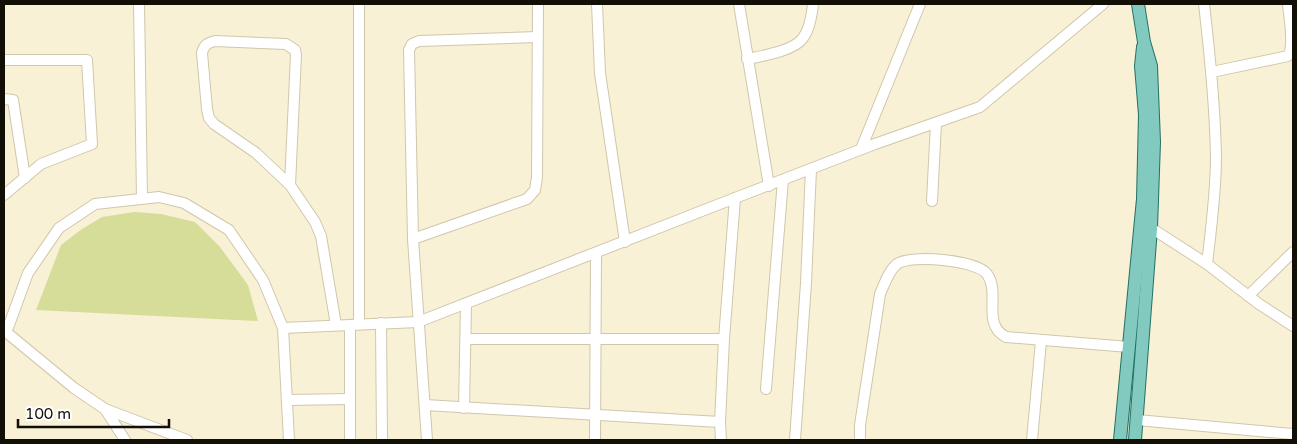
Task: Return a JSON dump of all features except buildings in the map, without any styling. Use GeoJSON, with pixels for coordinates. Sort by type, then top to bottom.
{"type":"FeatureCollection","features":[{"type":"Feature","properties":{"kind":"main road"},"geometry":{"type":"LineString","coordinates":[[1135,440],[1151,228],[1154,142],[1151,66],[1144,42],[1138,4]]}},
{"type":"Feature","properties":{"kind":"main road"},"geometry":{"type":"LineString","coordinates":[[1120,440],[1143,199],[1145,115],[1142,66],[1144,42]]}},
{"type":"Feature","properties":{"kind":"street"},"geometry":{"type":"LineString","coordinates":[[139,4],[142,199]]}},
{"type":"Feature","properties":{"kind":"street"},"geometry":{"type":"LineString","coordinates":[[350,440],[354,324],[359,4]]}},
{"type":"Feature","properties":{"kind":"street"},"geometry":{"type":"LineString","coordinates":[[413,239],[527,199],[535,190],[537,177],[538,4]]}},
{"type":"Feature","properties":{"kind":"street"},"geometry":{"type":"LineString","coordinates":[[597,4],[600,73],[625,242]]}},
{"type":"Feature","properties":{"kind":"street"},"geometry":{"type":"LineString","coordinates":[[739,4],[769,186]]}},
{"type":"Feature","properties":{"kind":"street"},"geometry":{"type":"LineString","coordinates":[[747,59],[785,51],[803,39],[812,14],[813,4]]}},
{"type":"Feature","properties":{"kind":"street"},"geometry":{"type":"LineString","coordinates":[[861,149],[920,4]]}},
{"type":"Feature","properties":{"kind":"street"},"geometry":{"type":"LineString","coordinates":[[283,328],[418,322],[861,149],[980,108],[1103,4]]}},
{"type":"Feature","properties":{"kind":"street"},"geometry":{"type":"LineString","coordinates":[[1204,4],[1212,72],[1216,158],[1213,214],[1207,264]]}},
{"type":"Feature","properties":{"kind":"street"},"geometry":{"type":"LineString","coordinates":[[1212,72],[1282,58],[1292,54],[1292,26],[1288,4]]}},
{"type":"Feature","properties":{"kind":"street"},"geometry":{"type":"LineString","coordinates":[[427,440],[413,239],[409,50],[412,44],[419,40],[537,37]]}},
{"type":"Feature","properties":{"kind":"street"},"geometry":{"type":"LineString","coordinates":[[290,185],[295,50],[286,44],[209,43],[204,47],[202,53],[209,118],[219,129],[256,153],[290,185],[315,222],[321,236],[336,325]]}},
{"type":"Feature","properties":{"kind":"street"},"geometry":{"type":"LineString","coordinates":[[4,60],[87,60],[92,144],[41,164],[4,195]]}},
{"type":"Feature","properties":{"kind":"street"},"geometry":{"type":"LineString","coordinates":[[4,99],[13,100],[25,178]]}},
{"type":"Feature","properties":{"kind":"street"},"geometry":{"type":"LineString","coordinates":[[932,201],[936,123]]}},
{"type":"Feature","properties":{"kind":"street"},"geometry":{"type":"LineString","coordinates":[[795,440],[806,283],[811,169]]}},
{"type":"Feature","properties":{"kind":"street"},"geometry":{"type":"LineString","coordinates":[[766,389],[783,180]]}},
{"type":"Feature","properties":{"kind":"street"},"geometry":{"type":"LineString","coordinates":[[187,440],[105,409],[74,388],[5,332],[28,272],[59,228],[95,204],[160,197],[184,203],[229,230],[263,280],[283,328],[289,440]]}},
{"type":"Feature","properties":{"kind":"street"},"geometry":{"type":"LineString","coordinates":[[721,440],[720,422],[724,339],[735,198]]}},
{"type":"Feature","properties":{"kind":"street"},"geometry":{"type":"LineString","coordinates":[[1151,228],[1207,264],[1248,296],[1293,326]]}},
{"type":"Feature","properties":{"kind":"street"},"geometry":{"type":"LineString","coordinates":[[1248,296],[1293,252]]}},
{"type":"Feature","properties":{"kind":"street"},"geometry":{"type":"LineString","coordinates":[[595,440],[596,253]]}},
{"type":"Feature","properties":{"kind":"street"},"geometry":{"type":"LineString","coordinates":[[860,440],[860,425],[880,294],[887,278],[897,264],[915,259],[969,264],[980,268],[987,275],[991,286],[994,326],[998,333],[1006,337],[1129,348]]}},
{"type":"Feature","properties":{"kind":"street"},"geometry":{"type":"LineString","coordinates":[[464,408],[466,304]]}},
{"type":"Feature","properties":{"kind":"street"},"geometry":{"type":"LineString","coordinates":[[381,323],[382,440]]}},
{"type":"Feature","properties":{"kind":"street"},"geometry":{"type":"LineString","coordinates":[[466,339],[724,339]]}},
{"type":"Feature","properties":{"kind":"street"},"geometry":{"type":"LineString","coordinates":[[1032,440],[1042,341]]}},
{"type":"Feature","properties":{"kind":"street"},"geometry":{"type":"LineString","coordinates":[[287,400],[350,399]]}},
{"type":"Feature","properties":{"kind":"street"},"geometry":{"type":"LineString","coordinates":[[425,405],[720,422]]}},
{"type":"Feature","properties":{"kind":"street"},"geometry":{"type":"LineString","coordinates":[[105,409],[125,440]]}},
{"type":"Feature","properties":{"kind":"street"},"geometry":{"type":"LineString","coordinates":[[1137,420],[1293,434]]}},
{"type":"Feature","properties":{"kind":"green space"},"geometry":{"type":"Polygon","coordinates":[[[134,212],[161,214],[195,222],[220,247],[248,285],[258,321],[36,310],[61,245],[102,217],[134,212]]]}}]}
